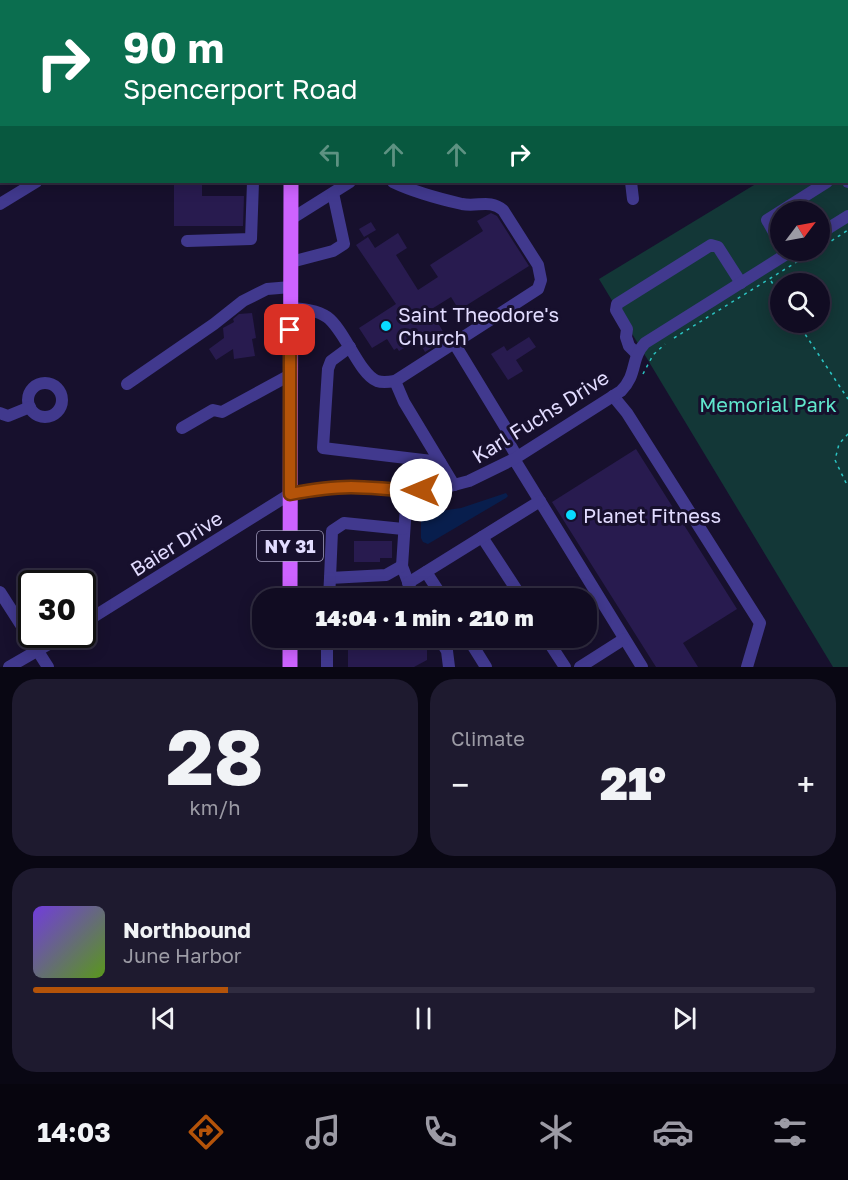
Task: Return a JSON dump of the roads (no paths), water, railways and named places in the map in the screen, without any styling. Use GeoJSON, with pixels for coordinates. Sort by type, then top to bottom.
{"type":"FeatureCollection","features":[{"type":"Feature","properties":{"kind":"main road","name":"NY 31"},"geometry":{"type":"LineString","coordinates":[[290,588],[291,183]]}},
{"type":"Feature","properties":{"kind":"main road"},"geometry":{"type":"LineString","coordinates":[[290,648],[290,667]]}},
{"type":"Feature","properties":{"kind":"street"},"geometry":{"type":"LineString","coordinates":[[0,204],[34,183]]}},
{"type":"Feature","properties":{"kind":"street"},"geometry":{"type":"LineString","coordinates":[[187,241],[251,239],[253,183]]}},
{"type":"Feature","properties":{"kind":"street"},"geometry":{"type":"LineString","coordinates":[[291,219],[348,183]]}},
{"type":"Feature","properties":{"kind":"street"},"geometry":{"type":"LineString","coordinates":[[290,308],[311,310],[325,315],[370,376],[385,382],[395,381],[538,290],[542,280],[538,265],[503,210],[497,205],[460,203],[395,183]]}},
{"type":"Feature","properties":{"kind":"street"},"geometry":{"type":"LineString","coordinates":[[631,183],[633,199]]}},
{"type":"Feature","properties":{"kind":"street"},"geometry":{"type":"LineString","coordinates":[[797,201],[825,183]]}},
{"type":"Feature","properties":{"kind":"street"},"geometry":{"type":"LineString","coordinates":[[291,262],[333,251],[344,244],[333,193]]}},
{"type":"Feature","properties":{"kind":"street"},"geometry":{"type":"LineString","coordinates":[[830,227],[848,216]]}},
{"type":"Feature","properties":{"kind":"street"},"geometry":{"type":"LineString","coordinates":[[741,283],[718,247],[711,245],[617,304],[616,310],[627,328],[626,337],[629,346],[636,353],[652,338],[741,283],[767,274],[777,261]]}},
{"type":"Feature","properties":{"kind":"street"},"geometry":{"type":"LineString","coordinates":[[127,384],[214,324],[243,301],[267,289],[291,287]]}},
{"type":"Feature","properties":{"kind":"street"},"geometry":{"type":"LineString","coordinates":[[454,343],[510,435],[509,443],[515,458],[555,528],[642,667]]}},
{"type":"Feature","properties":{"kind":"street"},"geometry":{"type":"LineString","coordinates":[[350,346],[331,361],[328,369],[323,448],[440,462]]}},
{"type":"Feature","properties":{"kind":"street","name":"Karl Fuchs Drive"},"geometry":{"type":"LineString","coordinates":[[290,494],[323,488],[352,487],[407,491],[435,490],[484,475],[515,458],[627,385],[634,372],[636,353]]}},
{"type":"Feature","properties":{"kind":"street"},"geometry":{"type":"LineString","coordinates":[[182,428],[213,410],[222,412],[290,375]]}},
{"type":"Feature","properties":{"kind":"street"},"geometry":{"type":"LineString","coordinates":[[395,381],[404,402],[454,485]]}},
{"type":"Feature","properties":{"kind":"street"},"geometry":{"type":"LineString","coordinates":[[613,396],[627,413],[760,623],[747,667]]}},
{"type":"Feature","properties":{"kind":"street"},"geometry":{"type":"LineString","coordinates":[[0,413],[8,416],[30,407]]}},
{"type":"Feature","properties":{"kind":"street"},"geometry":{"type":"LineString","coordinates":[[407,491],[402,566],[410,588]]}},
{"type":"Feature","properties":{"kind":"street","name":"Baier Drive"},"geometry":{"type":"LineString","coordinates":[[96,615],[290,494]]}},
{"type":"Feature","properties":{"kind":"street"},"geometry":{"type":"LineString","coordinates":[[408,583],[540,501]]}},
{"type":"Feature","properties":{"kind":"street"},"geometry":{"type":"LineString","coordinates":[[330,588],[332,531],[344,523],[403,529]]}},
{"type":"Feature","properties":{"kind":"street"},"geometry":{"type":"LineString","coordinates":[[482,537],[515,588]]}},
{"type":"Feature","properties":{"kind":"street"},"geometry":{"type":"LineString","coordinates":[[330,578],[386,575],[402,566]]}},
{"type":"Feature","properties":{"kind":"street"},"geometry":{"type":"LineString","coordinates":[[426,572],[436,588]]}},
{"type":"Feature","properties":{"kind":"street"},"geometry":{"type":"LineString","coordinates":[[0,592],[48,667]]}},
{"type":"Feature","properties":{"kind":"street"},"geometry":{"type":"LineString","coordinates":[[580,667],[624,639]]}},
{"type":"Feature","properties":{"kind":"street"},"geometry":{"type":"LineString","coordinates":[[9,667],[44,648]]}},
{"type":"Feature","properties":{"kind":"street"},"geometry":{"type":"LineString","coordinates":[[327,648],[327,667]]}},
{"type":"Feature","properties":{"kind":"street"},"geometry":{"type":"LineString","coordinates":[[445,648],[449,667]]}},
{"type":"Feature","properties":{"kind":"street"},"geometry":{"type":"LineString","coordinates":[[474,648],[486,667]]}},
{"type":"Feature","properties":{"kind":"street"},"geometry":{"type":"LineString","coordinates":[[553,648],[565,667]]}},
{"type":"Feature","properties":{"kind":"water"},"geometry":{"type":"Polygon","coordinates":[[[506,493],[508,496],[506,498],[428,544],[423,542],[421,518],[426,513],[461,508],[506,493]]]}},
{"type":"Feature","properties":{"kind":"place","name":"Saint Theodore's Church"},"geometry":{"type":"Point","coordinates":[386,326]}},
{"type":"Feature","properties":{"kind":"place","name":"Planet Fitness"},"geometry":{"type":"Point","coordinates":[571,515]}},
{"type":"Feature","properties":{"kind":"park label","name":"Memorial Park"},"geometry":{"type":"Point","coordinates":[768,404]}}]}
